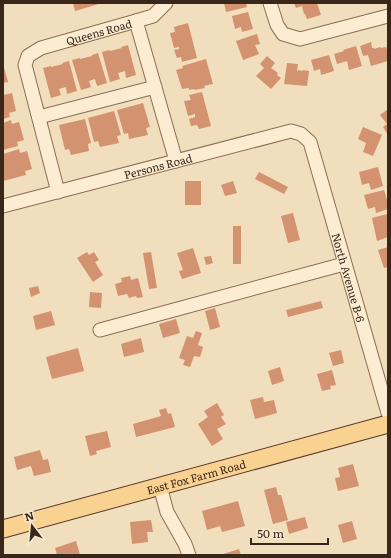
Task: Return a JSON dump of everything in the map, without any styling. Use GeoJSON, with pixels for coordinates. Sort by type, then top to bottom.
{"type":"FeatureCollection","features":[{"type":"Feature","properties":{"kind":"main road","name":"East Fox Farm Road"},"geometry":{"type":"LineString","coordinates":[[3,529],[388,424]]}},
{"type":"Feature","properties":{"kind":"street","name":"Queens Road"},"geometry":{"type":"LineString","coordinates":[[39,117],[25,65],[28,56],[41,48],[153,16],[166,3]]}},
{"type":"Feature","properties":{"kind":"street"},"geometry":{"type":"LineString","coordinates":[[270,3],[277,25],[283,34],[300,39],[388,16]]}},
{"type":"Feature","properties":{"kind":"street"},"geometry":{"type":"LineString","coordinates":[[136,22],[176,161]]}},
{"type":"Feature","properties":{"kind":"street"},"geometry":{"type":"LineString","coordinates":[[58,192],[39,117],[155,86]]}},
{"type":"Feature","properties":{"kind":"street","name":"Persons Road"},"geometry":{"type":"LineString","coordinates":[[3,206],[291,132],[301,134],[310,142]]}},
{"type":"Feature","properties":{"kind":"street","name":"North Avenue B-6"},"geometry":{"type":"LineString","coordinates":[[310,142],[388,413]]}},
{"type":"Feature","properties":{"kind":"street"},"geometry":{"type":"LineString","coordinates":[[100,330],[344,264]]}},
{"type":"Feature","properties":{"kind":"street"},"geometry":{"type":"LineString","coordinates":[[160,486],[167,512],[185,544],[189,555]]}},
{"type":"Feature","properties":{"kind":"building"},"geometry":{"type":"Polygon","coordinates":[[[73,3],[102,3],[75,11],[73,3]]]}},
{"type":"Feature","properties":{"kind":"building"},"geometry":{"type":"Polygon","coordinates":[[[224,3],[246,3],[247,7],[226,12],[224,3]]]}},
{"type":"Feature","properties":{"kind":"building"},"geometry":{"type":"Polygon","coordinates":[[[294,3],[317,3],[321,15],[307,19],[302,6],[296,8],[294,3]]]}},
{"type":"Feature","properties":{"kind":"building"},"geometry":{"type":"Polygon","coordinates":[[[248,12],[253,29],[242,32],[241,27],[235,29],[232,16],[248,12]]]}},
{"type":"Feature","properties":{"kind":"building"},"geometry":{"type":"Polygon","coordinates":[[[188,23],[197,58],[182,62],[181,57],[177,58],[174,50],[179,49],[179,47],[174,48],[170,33],[175,32],[174,27],[188,23]]]}},
{"type":"Feature","properties":{"kind":"building"},"geometry":{"type":"Polygon","coordinates":[[[257,34],[260,44],[255,45],[259,54],[243,60],[236,41],[257,34]]]}},
{"type":"Feature","properties":{"kind":"building"},"geometry":{"type":"Polygon","coordinates":[[[371,42],[372,48],[374,49],[386,47],[388,61],[371,66],[368,55],[363,56],[360,46],[371,42]]]}},
{"type":"Feature","properties":{"kind":"building"},"geometry":{"type":"Polygon","coordinates":[[[128,45],[136,75],[126,78],[125,71],[118,73],[120,79],[110,82],[102,52],[122,48],[121,47],[128,45]]]}},
{"type":"Feature","properties":{"kind":"building"},"geometry":{"type":"Polygon","coordinates":[[[356,46],[362,66],[349,70],[347,61],[337,64],[334,54],[356,46]]]}},
{"type":"Feature","properties":{"kind":"building"},"geometry":{"type":"Polygon","coordinates":[[[98,53],[107,83],[97,86],[95,79],[89,81],[91,87],[81,90],[72,60],[92,56],[98,53]]]}},
{"type":"Feature","properties":{"kind":"building"},"geometry":{"type":"Polygon","coordinates":[[[329,55],[334,71],[321,75],[320,69],[314,71],[311,60],[329,55]]]}},
{"type":"Feature","properties":{"kind":"building"},"geometry":{"type":"Polygon","coordinates":[[[267,56],[275,63],[271,68],[278,73],[277,75],[281,78],[271,89],[256,76],[264,68],[260,64],[267,56]]]}},
{"type":"Feature","properties":{"kind":"building"},"geometry":{"type":"Polygon","coordinates":[[[206,59],[213,84],[204,86],[205,88],[195,90],[189,90],[189,88],[182,89],[176,70],[183,68],[182,66],[206,59]]]}},
{"type":"Feature","properties":{"kind":"building"},"geometry":{"type":"Polygon","coordinates":[[[69,61],[77,91],[67,94],[66,87],[59,89],[61,95],[51,98],[43,68],[63,64],[62,63],[69,61]]]}},
{"type":"Feature","properties":{"kind":"building"},"geometry":{"type":"Polygon","coordinates":[[[287,63],[298,64],[297,71],[309,71],[307,86],[284,84],[287,63]]]}},
{"type":"Feature","properties":{"kind":"building"},"geometry":{"type":"Polygon","coordinates":[[[3,64],[8,82],[3,83],[3,64]]]}},
{"type":"Feature","properties":{"kind":"building"},"geometry":{"type":"Polygon","coordinates":[[[202,92],[211,126],[199,129],[197,125],[191,126],[189,119],[195,117],[195,114],[188,116],[184,101],[191,100],[189,95],[202,92]]]}},
{"type":"Feature","properties":{"kind":"building"},"geometry":{"type":"Polygon","coordinates":[[[12,93],[16,111],[9,113],[10,117],[3,119],[3,95],[12,93]]]}},
{"type":"Feature","properties":{"kind":"building"},"geometry":{"type":"Polygon","coordinates":[[[143,103],[150,127],[146,128],[148,135],[129,139],[128,133],[124,134],[117,110],[143,103]]]}},
{"type":"Feature","properties":{"kind":"building"},"geometry":{"type":"Polygon","coordinates":[[[388,109],[388,135],[383,127],[387,124],[380,115],[388,109]]]}},
{"type":"Feature","properties":{"kind":"building"},"geometry":{"type":"Polygon","coordinates":[[[114,111],[121,135],[117,136],[119,143],[100,147],[98,141],[94,142],[88,118],[114,111]]]}},
{"type":"Feature","properties":{"kind":"building"},"geometry":{"type":"Polygon","coordinates":[[[85,119],[91,143],[88,144],[89,151],[71,155],[69,149],[65,150],[59,125],[85,119]]]}},
{"type":"Feature","properties":{"kind":"building"},"geometry":{"type":"Polygon","coordinates":[[[11,120],[12,124],[19,122],[24,140],[17,142],[18,146],[3,150],[3,123],[11,120]]]}},
{"type":"Feature","properties":{"kind":"building"},"geometry":{"type":"Polygon","coordinates":[[[363,127],[382,135],[373,156],[363,152],[366,143],[358,139],[363,127]]]}},
{"type":"Feature","properties":{"kind":"building"},"geometry":{"type":"Polygon","coordinates":[[[19,149],[20,153],[27,151],[32,169],[25,171],[26,175],[3,181],[3,154],[19,149]]]}},
{"type":"Feature","properties":{"kind":"building"},"geometry":{"type":"Polygon","coordinates":[[[378,167],[383,186],[371,190],[369,183],[362,185],[359,172],[378,167]]]}},
{"type":"Feature","properties":{"kind":"building"},"geometry":{"type":"Polygon","coordinates":[[[259,172],[288,187],[284,194],[255,179],[259,172]]]}},
{"type":"Feature","properties":{"kind":"building"},"geometry":{"type":"Polygon","coordinates":[[[185,181],[201,181],[201,205],[185,205],[185,181]]]}},
{"type":"Feature","properties":{"kind":"building"},"geometry":{"type":"Polygon","coordinates":[[[233,181],[237,193],[225,196],[221,185],[233,181]]]}},
{"type":"Feature","properties":{"kind":"building"},"geometry":{"type":"Polygon","coordinates":[[[384,190],[388,203],[388,209],[376,213],[375,207],[368,209],[364,195],[384,190]]]}},
{"type":"Feature","properties":{"kind":"building"},"geometry":{"type":"Polygon","coordinates":[[[293,213],[300,240],[288,243],[281,216],[293,213]]]}},
{"type":"Feature","properties":{"kind":"building"},"geometry":{"type":"Polygon","coordinates":[[[387,214],[388,237],[377,241],[372,218],[387,214]]]}},
{"type":"Feature","properties":{"kind":"building"},"geometry":{"type":"Polygon","coordinates":[[[233,226],[241,226],[241,264],[233,264],[233,226]]]}},
{"type":"Feature","properties":{"kind":"building"},"geometry":{"type":"Polygon","coordinates":[[[388,247],[388,267],[384,268],[378,250],[388,247]]]}},
{"type":"Feature","properties":{"kind":"building"},"geometry":{"type":"Polygon","coordinates":[[[193,248],[201,273],[182,279],[179,271],[183,270],[177,253],[193,248]]]}},
{"type":"Feature","properties":{"kind":"building"},"geometry":{"type":"Polygon","coordinates":[[[87,252],[89,255],[94,252],[99,260],[95,262],[103,275],[93,282],[77,258],[87,252]]]}},
{"type":"Feature","properties":{"kind":"building"},"geometry":{"type":"Polygon","coordinates":[[[151,252],[157,288],[149,289],[143,253],[151,252]]]}},
{"type":"Feature","properties":{"kind":"building"},"geometry":{"type":"Polygon","coordinates":[[[211,256],[213,263],[206,265],[204,257],[211,256]]]}},
{"type":"Feature","properties":{"kind":"building"},"geometry":{"type":"Polygon","coordinates":[[[130,276],[131,280],[138,278],[143,297],[137,298],[136,296],[129,298],[127,294],[118,296],[115,284],[122,282],[121,278],[130,276]]]}},
{"type":"Feature","properties":{"kind":"building"},"geometry":{"type":"Polygon","coordinates":[[[38,286],[40,293],[31,297],[29,288],[38,286]]]}},
{"type":"Feature","properties":{"kind":"building"},"geometry":{"type":"Polygon","coordinates":[[[90,292],[102,293],[101,308],[89,307],[90,292]]]}},
{"type":"Feature","properties":{"kind":"building"},"geometry":{"type":"Polygon","coordinates":[[[321,301],[323,308],[288,317],[286,310],[321,301]]]}},
{"type":"Feature","properties":{"kind":"building"},"geometry":{"type":"Polygon","coordinates":[[[215,308],[220,327],[210,330],[205,311],[215,308]]]}},
{"type":"Feature","properties":{"kind":"building"},"geometry":{"type":"Polygon","coordinates":[[[51,311],[55,325],[36,330],[33,316],[51,311]]]}},
{"type":"Feature","properties":{"kind":"building"},"geometry":{"type":"Polygon","coordinates":[[[176,319],[180,333],[163,338],[159,324],[176,319]]]}},
{"type":"Feature","properties":{"kind":"building"},"geometry":{"type":"Polygon","coordinates":[[[196,331],[202,333],[198,345],[203,347],[200,357],[194,356],[190,367],[183,365],[185,360],[179,358],[187,336],[193,338],[196,331]]]}},
{"type":"Feature","properties":{"kind":"building"},"geometry":{"type":"Polygon","coordinates":[[[141,338],[144,352],[124,357],[121,344],[141,338]]]}},
{"type":"Feature","properties":{"kind":"building"},"geometry":{"type":"Polygon","coordinates":[[[78,348],[84,371],[52,379],[46,357],[78,348]]]}},
{"type":"Feature","properties":{"kind":"building"},"geometry":{"type":"Polygon","coordinates":[[[341,350],[344,363],[333,366],[329,353],[341,350]]]}},
{"type":"Feature","properties":{"kind":"building"},"geometry":{"type":"Polygon","coordinates":[[[280,367],[284,381],[272,385],[268,371],[280,367]]]}},
{"type":"Feature","properties":{"kind":"building"},"geometry":{"type":"Polygon","coordinates":[[[332,370],[336,385],[330,386],[331,389],[322,391],[317,374],[332,370]]]}},
{"type":"Feature","properties":{"kind":"building"},"geometry":{"type":"Polygon","coordinates":[[[263,397],[264,402],[274,400],[277,413],[255,419],[250,400],[263,397]]]}},
{"type":"Feature","properties":{"kind":"building"},"geometry":{"type":"Polygon","coordinates":[[[217,403],[224,415],[221,417],[226,424],[217,429],[223,439],[212,446],[198,424],[208,417],[204,411],[217,403]]]}},
{"type":"Feature","properties":{"kind":"building"},"geometry":{"type":"Polygon","coordinates":[[[166,408],[168,414],[171,413],[175,427],[136,437],[133,424],[161,416],[159,410],[166,408]]]}},
{"type":"Feature","properties":{"kind":"building"},"geometry":{"type":"Polygon","coordinates":[[[107,431],[111,447],[96,451],[97,454],[90,456],[85,436],[107,431]]]}},
{"type":"Feature","properties":{"kind":"building"},"geometry":{"type":"Polygon","coordinates":[[[40,450],[43,460],[48,459],[51,472],[34,476],[31,466],[17,470],[14,457],[40,450]]]}},
{"type":"Feature","properties":{"kind":"building"},"geometry":{"type":"Polygon","coordinates":[[[353,464],[359,486],[338,491],[335,478],[340,477],[338,468],[353,464]]]}},
{"type":"Feature","properties":{"kind":"building"},"geometry":{"type":"Polygon","coordinates":[[[276,487],[278,495],[281,495],[288,520],[273,524],[264,490],[276,487]]]}},
{"type":"Feature","properties":{"kind":"building"},"geometry":{"type":"Polygon","coordinates":[[[238,501],[245,526],[222,532],[220,526],[207,530],[202,511],[238,501]]]}},
{"type":"Feature","properties":{"kind":"building"},"geometry":{"type":"Polygon","coordinates":[[[305,517],[308,528],[289,534],[286,522],[305,517]]]}},
{"type":"Feature","properties":{"kind":"building"},"geometry":{"type":"Polygon","coordinates":[[[151,520],[153,532],[147,532],[148,542],[132,544],[130,522],[151,520]]]}},
{"type":"Feature","properties":{"kind":"building"},"geometry":{"type":"Polygon","coordinates":[[[352,521],[357,539],[343,543],[338,525],[352,521]]]}},
{"type":"Feature","properties":{"kind":"building"},"geometry":{"type":"Polygon","coordinates":[[[76,541],[80,555],[57,555],[55,548],[76,541]]]}},
{"type":"Feature","properties":{"kind":"building"},"geometry":{"type":"Polygon","coordinates":[[[239,549],[241,555],[220,555],[239,549]]]}}]}
